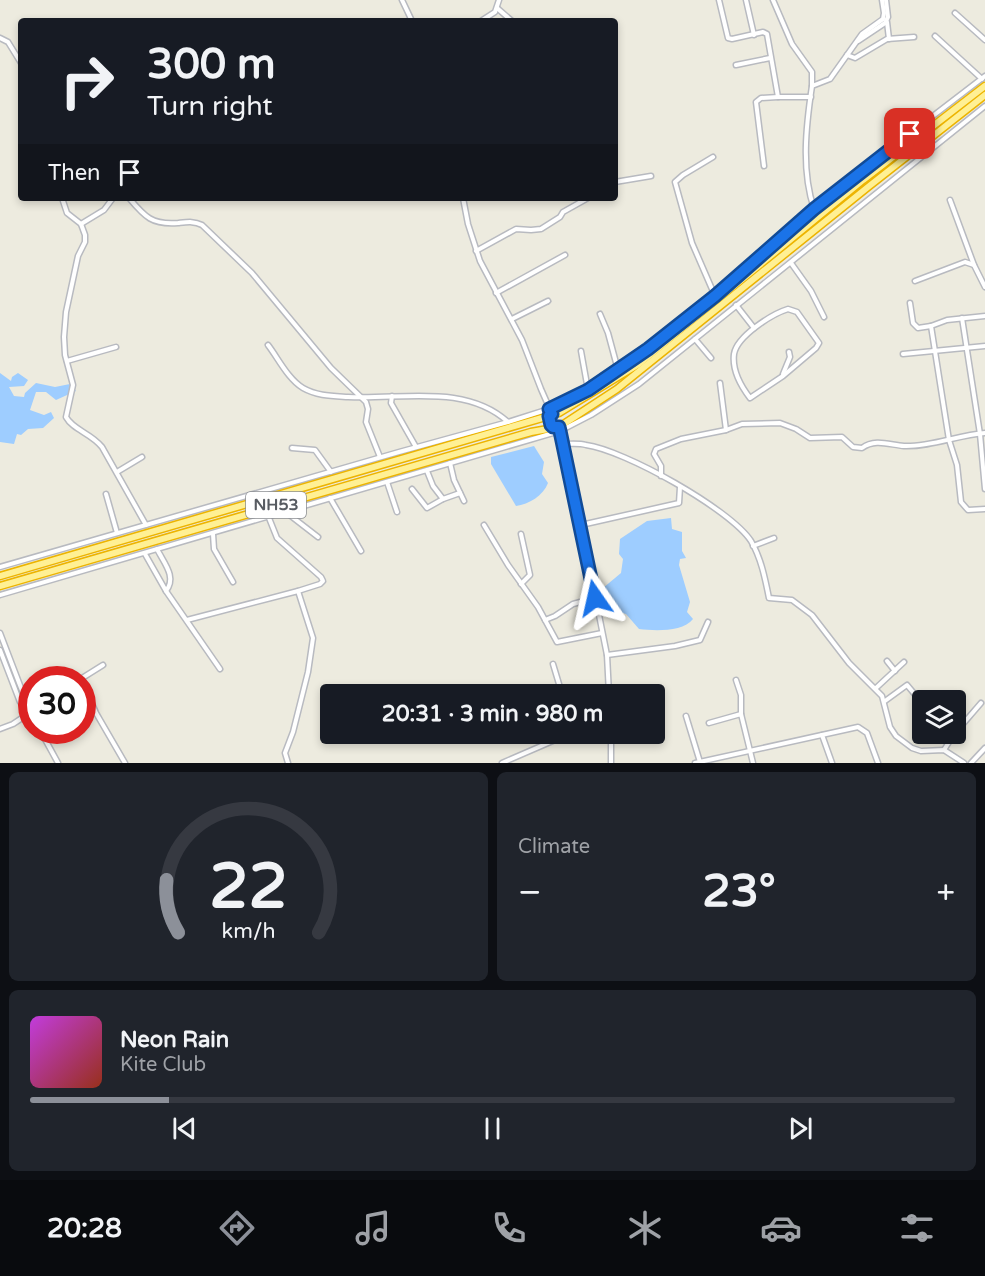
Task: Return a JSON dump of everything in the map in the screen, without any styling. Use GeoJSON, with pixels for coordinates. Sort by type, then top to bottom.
{"type":"FeatureCollection","features":[{"type":"Feature","properties":{"kind":"highway","name":"NH53"},"geometry":{"type":"LineString","coordinates":[[0,576],[552,413],[639,364],[863,180],[985,86]]}},
{"type":"Feature","properties":{"kind":"highway","name":"NH53"},"geometry":{"type":"LineString","coordinates":[[0,586],[225,520],[559,427],[649,365],[985,95]]}},
{"type":"Feature","properties":{"kind":"highway"},"geometry":{"type":"LineString","coordinates":[[552,413],[563,416],[559,427],[549,422],[552,413]]}},
{"type":"Feature","properties":{"kind":"street"},"geometry":{"type":"LineString","coordinates":[[402,0],[411,18]]}},
{"type":"Feature","properties":{"kind":"street"},"geometry":{"type":"LineString","coordinates":[[487,18],[497,8],[499,0]]}},
{"type":"Feature","properties":{"kind":"street"},"geometry":{"type":"LineString","coordinates":[[719,0],[728,38],[764,32],[767,34],[778,97]]}},
{"type":"Feature","properties":{"kind":"street"},"geometry":{"type":"LineString","coordinates":[[746,0],[754,34]]}},
{"type":"Feature","properties":{"kind":"street"},"geometry":{"type":"LineString","coordinates":[[772,0],[792,44],[812,72],[806,166],[808,192],[814,209]]}},
{"type":"Feature","properties":{"kind":"street"},"geometry":{"type":"LineString","coordinates":[[889,39],[884,13],[885,0],[893,0]]}},
{"type":"Feature","properties":{"kind":"street"},"geometry":{"type":"LineString","coordinates":[[497,8],[509,18]]}},
{"type":"Feature","properties":{"kind":"street"},"geometry":{"type":"LineString","coordinates":[[955,13],[985,40]]}},
{"type":"Feature","properties":{"kind":"street"},"geometry":{"type":"LineString","coordinates":[[812,86],[830,79],[864,31],[885,20]]}},
{"type":"Feature","properties":{"kind":"street"},"geometry":{"type":"LineString","coordinates":[[847,55],[853,59],[857,58],[889,39],[914,36]]}},
{"type":"Feature","properties":{"kind":"street"},"geometry":{"type":"LineString","coordinates":[[0,567],[380,457],[508,422],[552,413],[618,370],[715,296],[814,209],[984,78],[935,36]]}},
{"type":"Feature","properties":{"kind":"street"},"geometry":{"type":"LineString","coordinates":[[0,38],[8,42],[18,58]]}},
{"type":"Feature","properties":{"kind":"street"},"geometry":{"type":"LineString","coordinates":[[736,65],[770,58]]}},
{"type":"Feature","properties":{"kind":"street"},"geometry":{"type":"LineString","coordinates":[[764,166],[756,102],[760,98],[811,97]]}},
{"type":"Feature","properties":{"kind":"street"},"geometry":{"type":"LineString","coordinates":[[0,595],[427,471],[591,416],[639,384],[985,106]]}},
{"type":"Feature","properties":{"kind":"street"},"geometry":{"type":"LineString","coordinates":[[713,157],[675,182],[692,243],[715,296]]}},
{"type":"Feature","properties":{"kind":"street"},"geometry":{"type":"LineString","coordinates":[[618,182],[651,176]]}},
{"type":"Feature","properties":{"kind":"street"},"geometry":{"type":"LineString","coordinates":[[950,200],[974,265],[985,287]]}},
{"type":"Feature","properties":{"kind":"street"},"geometry":{"type":"LineString","coordinates":[[63,201],[67,213],[81,224],[85,234],[85,242],[77,260],[66,312],[64,336],[73,385],[66,417],[73,425],[95,438],[146,525]]}},
{"type":"Feature","properties":{"kind":"street"},"geometry":{"type":"LineString","coordinates":[[81,224],[108,207],[111,201]]}},
{"type":"Feature","properties":{"kind":"street"},"geometry":{"type":"LineString","coordinates":[[132,201],[144,216],[151,220],[172,224],[193,221],[207,228],[252,273],[361,398],[368,409],[366,422],[380,457]]}},
{"type":"Feature","properties":{"kind":"street"},"geometry":{"type":"LineString","coordinates":[[464,201],[476,251],[522,340],[552,413]]}},
{"type":"Feature","properties":{"kind":"street"},"geometry":{"type":"LineString","coordinates":[[476,251],[516,229],[541,229],[560,217],[563,212],[583,201]]}},
{"type":"Feature","properties":{"kind":"street"},"geometry":{"type":"LineString","coordinates":[[496,293],[565,255]]}},
{"type":"Feature","properties":{"kind":"street"},"geometry":{"type":"LineString","coordinates":[[915,281],[965,262],[974,265]]}},
{"type":"Feature","properties":{"kind":"street"},"geometry":{"type":"LineString","coordinates":[[791,263],[811,291],[824,317]]}},
{"type":"Feature","properties":{"kind":"street"},"geometry":{"type":"LineString","coordinates":[[512,319],[548,301]]}},
{"type":"Feature","properties":{"kind":"street"},"geometry":{"type":"LineString","coordinates":[[910,303],[914,326],[918,328],[947,320],[985,316]]}},
{"type":"Feature","properties":{"kind":"street"},"geometry":{"type":"LineString","coordinates":[[736,305],[754,327]]}},
{"type":"Feature","properties":{"kind":"street"},"geometry":{"type":"LineString","coordinates":[[793,309],[806,321],[819,341],[816,348],[783,376],[750,398],[739,384],[734,355],[736,348],[754,327],[781,311],[793,309]]}},
{"type":"Feature","properties":{"kind":"street"},"geometry":{"type":"LineString","coordinates":[[600,315],[608,333],[618,370]]}},
{"type":"Feature","properties":{"kind":"street"},"geometry":{"type":"LineString","coordinates":[[962,318],[983,434],[985,489]]}},
{"type":"Feature","properties":{"kind":"street"},"geometry":{"type":"LineString","coordinates":[[931,326],[949,440],[957,465],[961,502],[968,510],[985,509]]}},
{"type":"Feature","properties":{"kind":"street"},"geometry":{"type":"LineString","coordinates":[[695,339],[711,358]]}},
{"type":"Feature","properties":{"kind":"street"},"geometry":{"type":"LineString","coordinates":[[268,345],[302,387],[322,395],[361,398],[433,396],[473,401],[497,412],[508,422]]}},
{"type":"Feature","properties":{"kind":"street"},"geometry":{"type":"LineString","coordinates":[[903,354],[985,346]]}},
{"type":"Feature","properties":{"kind":"street"},"geometry":{"type":"LineString","coordinates":[[67,361],[116,347]]}},
{"type":"Feature","properties":{"kind":"street"},"geometry":{"type":"LineString","coordinates":[[581,351],[588,390]]}},
{"type":"Feature","properties":{"kind":"street"},"geometry":{"type":"LineString","coordinates":[[783,376],[790,357],[789,352]]}},
{"type":"Feature","properties":{"kind":"street"},"geometry":{"type":"LineString","coordinates":[[720,383],[726,430]]}},
{"type":"Feature","properties":{"kind":"street"},"geometry":{"type":"LineString","coordinates":[[392,396],[391,403],[416,447]]}},
{"type":"Feature","properties":{"kind":"street"},"geometry":{"type":"LineString","coordinates":[[662,476],[661,466],[654,454],[656,449],[681,439],[726,430],[742,424],[780,423],[810,438],[842,438],[853,447],[862,448],[868,444],[889,443],[907,446],[983,434]]}},
{"type":"Feature","properties":{"kind":"street"},"geometry":{"type":"LineString","coordinates":[[559,427],[607,655],[608,684]]}},
{"type":"Feature","properties":{"kind":"street"},"geometry":{"type":"LineString","coordinates":[[563,444],[586,445],[615,453],[700,496],[734,523],[753,546],[762,567],[769,598],[792,600],[812,615],[849,663],[876,688],[885,701],[890,726],[896,736],[912,748],[921,751],[944,750],[964,763]]}},
{"type":"Feature","properties":{"kind":"street"},"geometry":{"type":"LineString","coordinates":[[292,448],[315,450],[331,472]]}},
{"type":"Feature","properties":{"kind":"street"},"geometry":{"type":"LineString","coordinates":[[117,472],[142,457]]}},
{"type":"Feature","properties":{"kind":"street"},"geometry":{"type":"LineString","coordinates":[[450,463],[454,480],[464,501]]}},
{"type":"Feature","properties":{"kind":"street"},"geometry":{"type":"LineString","coordinates":[[427,471],[433,486],[443,499]]}},
{"type":"Feature","properties":{"kind":"street"},"geometry":{"type":"LineString","coordinates":[[387,482],[397,512]]}},
{"type":"Feature","properties":{"kind":"street"},"geometry":{"type":"LineString","coordinates":[[581,525],[679,503],[681,488]]}},
{"type":"Feature","properties":{"kind":"street"},"geometry":{"type":"LineString","coordinates":[[412,489],[425,507],[430,507],[460,493]]}},
{"type":"Feature","properties":{"kind":"street"},"geometry":{"type":"LineString","coordinates":[[106,494],[117,533]]}},
{"type":"Feature","properties":{"kind":"street"},"geometry":{"type":"LineString","coordinates":[[330,498],[361,551]]}},
{"type":"Feature","properties":{"kind":"street"},"geometry":{"type":"LineString","coordinates":[[286,513],[318,537]]}},
{"type":"Feature","properties":{"kind":"street"},"geometry":{"type":"LineString","coordinates":[[187,620],[298,591],[323,581],[277,538],[269,518]]}},
{"type":"Feature","properties":{"kind":"street"},"geometry":{"type":"LineString","coordinates":[[484,525],[557,642],[602,633]]}},
{"type":"Feature","properties":{"kind":"street"},"geometry":{"type":"LineString","coordinates":[[213,534],[214,549],[233,582]]}},
{"type":"Feature","properties":{"kind":"street"},"geometry":{"type":"LineString","coordinates":[[521,534],[530,575],[521,584]]}},
{"type":"Feature","properties":{"kind":"street"},"geometry":{"type":"LineString","coordinates":[[753,546],[774,538]]}},
{"type":"Feature","properties":{"kind":"street"},"geometry":{"type":"LineString","coordinates":[[157,549],[171,578],[166,591]]}},
{"type":"Feature","properties":{"kind":"street"},"geometry":{"type":"LineString","coordinates":[[145,554],[166,591],[220,669]]}},
{"type":"Feature","properties":{"kind":"street"},"geometry":{"type":"LineString","coordinates":[[288,763],[285,753],[293,732],[308,672],[313,638],[298,591]]}},
{"type":"Feature","properties":{"kind":"street"},"geometry":{"type":"LineString","coordinates":[[545,620],[573,604],[595,598]]}},
{"type":"Feature","properties":{"kind":"street"},"geometry":{"type":"LineString","coordinates":[[607,655],[675,646],[700,640],[708,622]]}},
{"type":"Feature","properties":{"kind":"street"},"geometry":{"type":"LineString","coordinates":[[0,633],[18,680]]}},
{"type":"Feature","properties":{"kind":"street"},"geometry":{"type":"LineString","coordinates":[[0,650],[18,697]]}},
{"type":"Feature","properties":{"kind":"street"},"geometry":{"type":"LineString","coordinates":[[887,661],[895,671]]}},
{"type":"Feature","properties":{"kind":"street"},"geometry":{"type":"LineString","coordinates":[[876,688],[904,662]]}},
{"type":"Feature","properties":{"kind":"street"},"geometry":{"type":"LineString","coordinates":[[553,664],[559,684]]}},
{"type":"Feature","properties":{"kind":"street"},"geometry":{"type":"LineString","coordinates":[[96,670],[103,665]]}},
{"type":"Feature","properties":{"kind":"street"},"geometry":{"type":"LineString","coordinates":[[736,680],[741,695],[741,714],[753,763]]}},
{"type":"Feature","properties":{"kind":"street"},"geometry":{"type":"LineString","coordinates":[[885,701],[907,685],[912,691]]}},
{"type":"Feature","properties":{"kind":"street"},"geometry":{"type":"LineString","coordinates":[[966,720],[981,703]]}},
{"type":"Feature","properties":{"kind":"street"},"geometry":{"type":"LineString","coordinates":[[96,713],[125,763]]}},
{"type":"Feature","properties":{"kind":"street"},"geometry":{"type":"LineString","coordinates":[[709,723],[741,714]]}},
{"type":"Feature","properties":{"kind":"street"},"geometry":{"type":"LineString","coordinates":[[686,717],[697,762],[861,727],[867,733],[879,763]]}},
{"type":"Feature","properties":{"kind":"street"},"geometry":{"type":"LineString","coordinates":[[0,729],[18,720]]}},
{"type":"Feature","properties":{"kind":"street"},"geometry":{"type":"LineString","coordinates":[[822,735],[832,763]]}},
{"type":"Feature","properties":{"kind":"street"},"geometry":{"type":"LineString","coordinates":[[48,744],[58,763]]}},
{"type":"Feature","properties":{"kind":"street"},"geometry":{"type":"LineString","coordinates":[[502,763],[546,744]]}},
{"type":"Feature","properties":{"kind":"street"},"geometry":{"type":"LineString","coordinates":[[610,763],[611,744]]}},
{"type":"Feature","properties":{"kind":"street"},"geometry":{"type":"LineString","coordinates":[[944,750],[948,744]]}},
{"type":"Feature","properties":{"kind":"street"},"geometry":{"type":"LineString","coordinates":[[971,763],[985,748]]}},
{"type":"Feature","properties":{"kind":"water"},"geometry":{"type":"Polygon","coordinates":[[[0,373],[11,381],[12,377],[18,373],[28,380],[24,386],[9,387],[14,396],[24,397],[25,393],[36,383],[55,387],[70,384],[76,391],[56,400],[46,392],[36,392],[30,410],[44,415],[51,412],[54,418],[43,428],[28,429],[21,435],[17,434],[14,444],[0,442],[0,373]]]}},
{"type":"Feature","properties":{"kind":"water"},"geometry":{"type":"Polygon","coordinates":[[[534,446],[544,462],[542,474],[548,483],[535,499],[516,506],[491,464],[491,457],[534,446]]]}},
{"type":"Feature","properties":{"kind":"water"},"geometry":{"type":"Polygon","coordinates":[[[671,518],[672,529],[682,532],[682,551],[686,558],[680,559],[679,565],[690,602],[687,612],[693,619],[676,628],[639,629],[626,614],[612,610],[602,595],[603,588],[621,573],[623,559],[619,554],[620,539],[647,521],[671,518]]]}},
{"type":"Feature","properties":{"kind":"route"},"geometry":{"type":"LineString","coordinates":[[595,598],[560,431],[559,427],[553,427],[549,422],[549,416],[552,414],[549,409],[588,390],[648,349],[715,296],[814,209],[910,134]]}}]}
